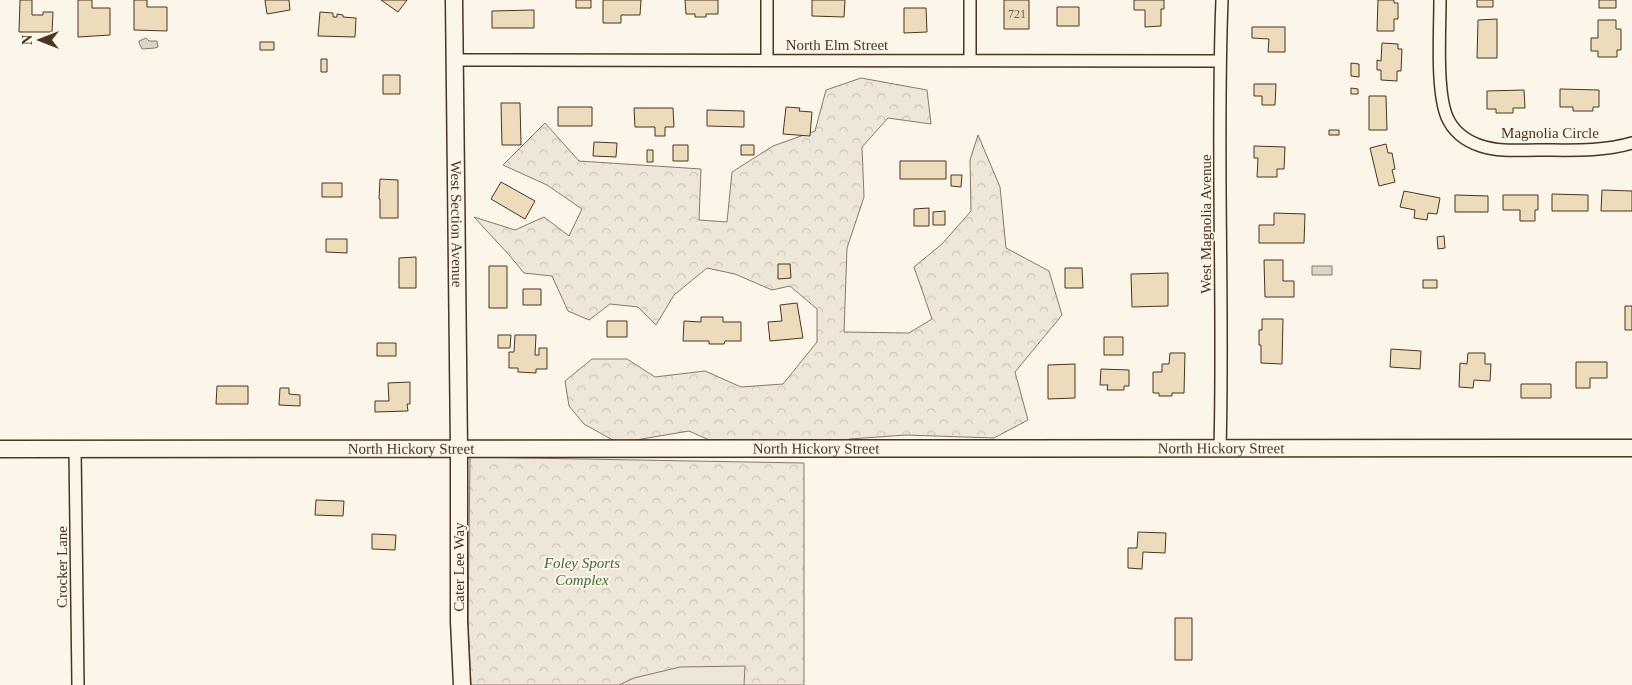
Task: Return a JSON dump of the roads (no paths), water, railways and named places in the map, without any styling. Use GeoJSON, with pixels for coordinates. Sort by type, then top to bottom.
{"type":"FeatureCollection","features":[{"type":"Feature","properties":{"kind":"street","name":"West Section Avenue"},"geometry":{"type":"LineString","coordinates":[[454,0],[460,448]]}},
{"type":"Feature","properties":{"kind":"street"},"geometry":{"type":"LineString","coordinates":[[767,0],[768,60]]}},
{"type":"Feature","properties":{"kind":"street"},"geometry":{"type":"LineString","coordinates":[[970,0],[970,60]]}},
{"type":"Feature","properties":{"kind":"street","name":"West Magnolia Avenue"},"geometry":{"type":"LineString","coordinates":[[1220,448],[1220,61],[1222,0]]}},
{"type":"Feature","properties":{"kind":"street","name":"Magnolia Circle"},"geometry":{"type":"LineString","coordinates":[[1440,0],[1440,54],[1443,106],[1448,119],[1456,131],[1467,140],[1481,146],[1512,150],[1581,150],[1617,147],[1632,143]]}},
{"type":"Feature","properties":{"kind":"street","name":"North Elm Street"},"geometry":{"type":"LineString","coordinates":[[454,60],[1220,61]]}},
{"type":"Feature","properties":{"kind":"street","name":"Cater Lee Way"},"geometry":{"type":"LineString","coordinates":[[460,448],[459,620],[462,685]]}},
{"type":"Feature","properties":{"kind":"street","name":"North Hickory Street"},"geometry":{"type":"LineString","coordinates":[[0,449],[1632,448]]}},
{"type":"Feature","properties":{"kind":"street","name":"Crocker Lane"},"geometry":{"type":"LineString","coordinates":[[76,449],[78,685]]}},
{"type":"Feature","properties":{"kind":"park label","name":"Foley Sports Complex"},"geometry":{"type":"Point","coordinates":[582,572]}}]}
